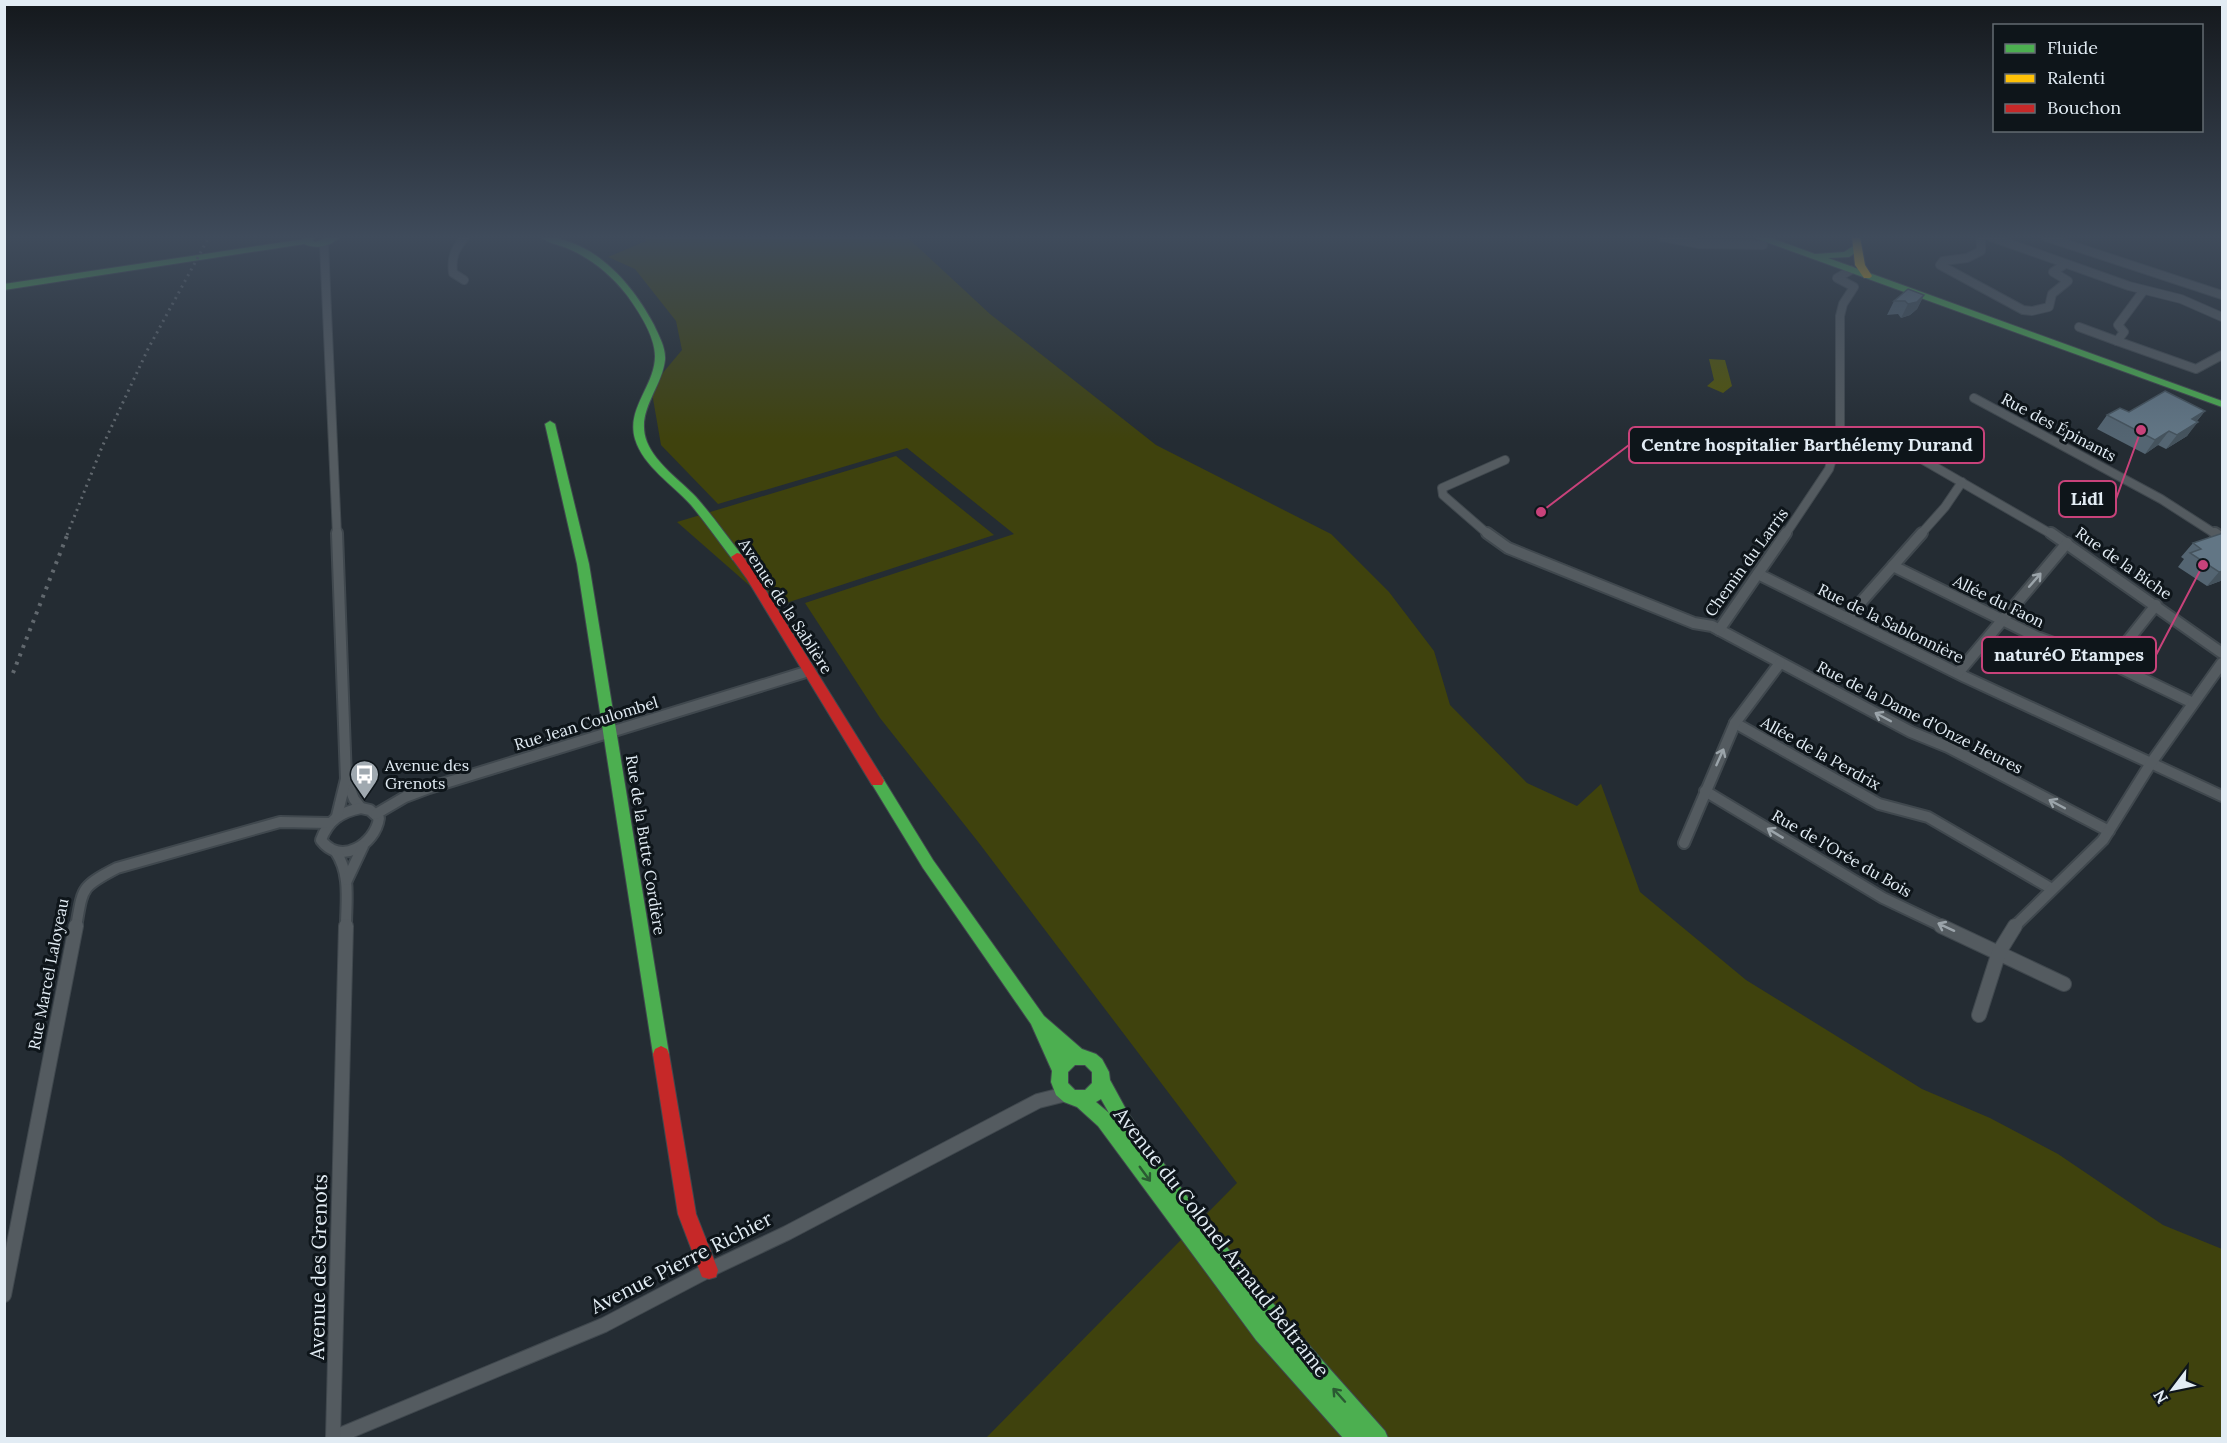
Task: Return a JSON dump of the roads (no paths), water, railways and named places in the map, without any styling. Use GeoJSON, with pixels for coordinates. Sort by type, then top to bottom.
{"type":"FeatureCollection","features":[{"type":"Feature","properties":{"kind":"main road","name":"Avenue de la Sablière"},"geometry":{"type":"LineString","coordinates":[[639,304],[656,339],[660,358],[656,375],[640,408],[638,418],[640,439],[647,451],[695,503],[750,576],[928,864],[1037,1019],[1079,1057]]}},
{"type":"Feature","properties":{"kind":"main road"},"geometry":{"type":"LineString","coordinates":[[1976,304],[2223,404]]}},
{"type":"Feature","properties":{"kind":"main road","name":"Rue de la Butte Cordière"},"geometry":{"type":"LineString","coordinates":[[550,424],[583,564],[612,733],[687,1214],[709,1270]]}},
{"type":"Feature","properties":{"kind":"main road","name":"Avenue de la Sablière"},"geometry":{"type":"LineString","coordinates":[[1037,1019],[1061,1082]]}},
{"type":"Feature","properties":{"kind":"main road"},"geometry":{"type":"LineString","coordinates":[[1079,1057],[1092,1060],[1097,1064],[1102,1076],[1102,1083],[1094,1094],[1080,1098],[1061,1082],[1069,1060],[1079,1057]]}},
{"type":"Feature","properties":{"kind":"main road","name":"Avenue du Colonel Arnaud Beltrame"},"geometry":{"type":"LineString","coordinates":[[1102,1083],[1115,1113],[1125,1128],[1229,1266],[1314,1368],[1378,1438]]}},
{"type":"Feature","properties":{"kind":"main road","name":"Avenue du Colonel Arnaud Beltrame"},"geometry":{"type":"LineString","coordinates":[[1080,1098],[1104,1120],[1263,1333],[1356,1438]]}},
{"type":"Feature","properties":{"kind":"street"},"geometry":{"type":"LineString","coordinates":[[321,840],[333,820],[346,779],[332,304]]}},
{"type":"Feature","properties":{"kind":"street","name":"Chemin du Larris"},"geometry":{"type":"LineString","coordinates":[[1504,460],[1448,484],[1442,489],[1443,495],[1498,543],[1508,548],[1694,623],[1719,630],[1827,473],[1840,432],[1840,316],[1843,304]]}},
{"type":"Feature","properties":{"kind":"street"},"geometry":{"type":"LineString","coordinates":[[2013,304],[2023,310],[2032,311],[2049,307],[2050,304]]}},
{"type":"Feature","properties":{"kind":"street"},"geometry":{"type":"LineString","coordinates":[[2118,341],[2124,332],[2118,325],[2133,304]]}},
{"type":"Feature","properties":{"kind":"street"},"geometry":{"type":"LineString","coordinates":[[2193,304],[2223,317]]}},
{"type":"Feature","properties":{"kind":"street"},"geometry":{"type":"LineString","coordinates":[[2079,327],[2194,372],[2223,355]]}},
{"type":"Feature","properties":{"kind":"street","name":"Rue des Épinants"},"geometry":{"type":"LineString","coordinates":[[1974,398],[2161,499],[2223,538]]}},
{"type":"Feature","properties":{"kind":"street","name":"Rue de la Biche"},"geometry":{"type":"LineString","coordinates":[[1840,432],[1904,448],[2067,543],[2223,653]]}},
{"type":"Feature","properties":{"kind":"street"},"geometry":{"type":"LineString","coordinates":[[1847,618],[1945,507],[1962,482]]}},
{"type":"Feature","properties":{"kind":"street"},"geometry":{"type":"LineString","coordinates":[[1958,673],[2067,543]]}},
{"type":"Feature","properties":{"kind":"street","name":"Allée du Faon"},"geometry":{"type":"LineString","coordinates":[[1893,566],[2037,637],[2110,663],[2193,704]]}},
{"type":"Feature","properties":{"kind":"street","name":"Rue de la Sablonnière"},"geometry":{"type":"LineString","coordinates":[[1758,573],[1958,673],[2175,774]]}},
{"type":"Feature","properties":{"kind":"street"},"geometry":{"type":"LineString","coordinates":[[2110,663],[2156,605]]}},
{"type":"Feature","properties":{"kind":"street","name":"Rue de la Dame d'Onze Heures"},"geometry":{"type":"LineString","coordinates":[[1719,630],[2109,831]]}},
{"type":"Feature","properties":{"kind":"street"},"geometry":{"type":"LineString","coordinates":[[1684,843],[1735,723],[1780,663]]}},
{"type":"Feature","properties":{"kind":"street"},"geometry":{"type":"LineString","coordinates":[[1979,1016],[1999,952],[2016,924],[2103,840],[2151,763],[2223,663]]}},
{"type":"Feature","properties":{"kind":"street","name":"Rue Jean Coulombel"},"geometry":{"type":"LineString","coordinates":[[376,814],[405,797],[809,671]]}},
{"type":"Feature","properties":{"kind":"street","name":"Allée de la Perdrix"},"geometry":{"type":"LineString","coordinates":[[1735,723],[1879,804],[1928,817],[2052,890]]}},
{"type":"Feature","properties":{"kind":"street"},"geometry":{"type":"LineString","coordinates":[[2175,774],[2223,796]]}},
{"type":"Feature","properties":{"kind":"street"},"geometry":{"type":"LineString","coordinates":[[2175,774],[2223,802]]}},
{"type":"Feature","properties":{"kind":"street"},"geometry":{"type":"LineString","coordinates":[[346,779],[361,808]]}},
{"type":"Feature","properties":{"kind":"street","name":"Rue de l'Orée du Bois"},"geometry":{"type":"LineString","coordinates":[[1705,791],[1883,898],[2064,984]]}},
{"type":"Feature","properties":{"kind":"street"},"geometry":{"type":"LineString","coordinates":[[304,824],[321,840],[324,846],[336,852],[346,852],[363,846],[377,832],[380,824],[376,814],[361,808],[333,820]]}},
{"type":"Feature","properties":{"kind":"street","name":"Rue Marcel Laloyeau"},"geometry":{"type":"LineString","coordinates":[[4,1294],[83,890],[97,878],[117,868],[280,822],[304,824],[333,820]]}},
{"type":"Feature","properties":{"kind":"street","name":"Avenue des Grenots"},"geometry":{"type":"LineString","coordinates":[[347,880],[363,846]]}},
{"type":"Feature","properties":{"kind":"street","name":"Avenue des Grenots"},"geometry":{"type":"LineString","coordinates":[[333,1438],[347,880],[343,863],[336,852]]}},
{"type":"Feature","properties":{"kind":"street","name":"Avenue Pierre Richier"},"geometry":{"type":"LineString","coordinates":[[333,1438],[604,1325],[709,1270],[787,1233],[1038,1101],[1061,1082]]}},
{"type":"Feature","properties":{"kind":"railway"},"geometry":{"type":"LineString","coordinates":[[67,535],[102,447],[148,349],[172,304]]}},
{"type":"Feature","properties":{"kind":"railway"},"geometry":{"type":"LineString","coordinates":[[13,673],[68,533]]}},
{"type":"Feature","properties":{"kind":"place","name":"Lidl"},"geometry":{"type":"Point","coordinates":[2141,430]}},
{"type":"Feature","properties":{"kind":"place","name":"Centre hospitalier Barthélemy Durand"},"geometry":{"type":"Point","coordinates":[1541,512]}},
{"type":"Feature","properties":{"kind":"place","name":"naturéO Etampes"},"geometry":{"type":"Point","coordinates":[2203,565]}},
{"type":"Feature","properties":{"kind":"place","name":"Avenue des Grenots"},"geometry":{"type":"Point","coordinates":[364,800]}}]}
